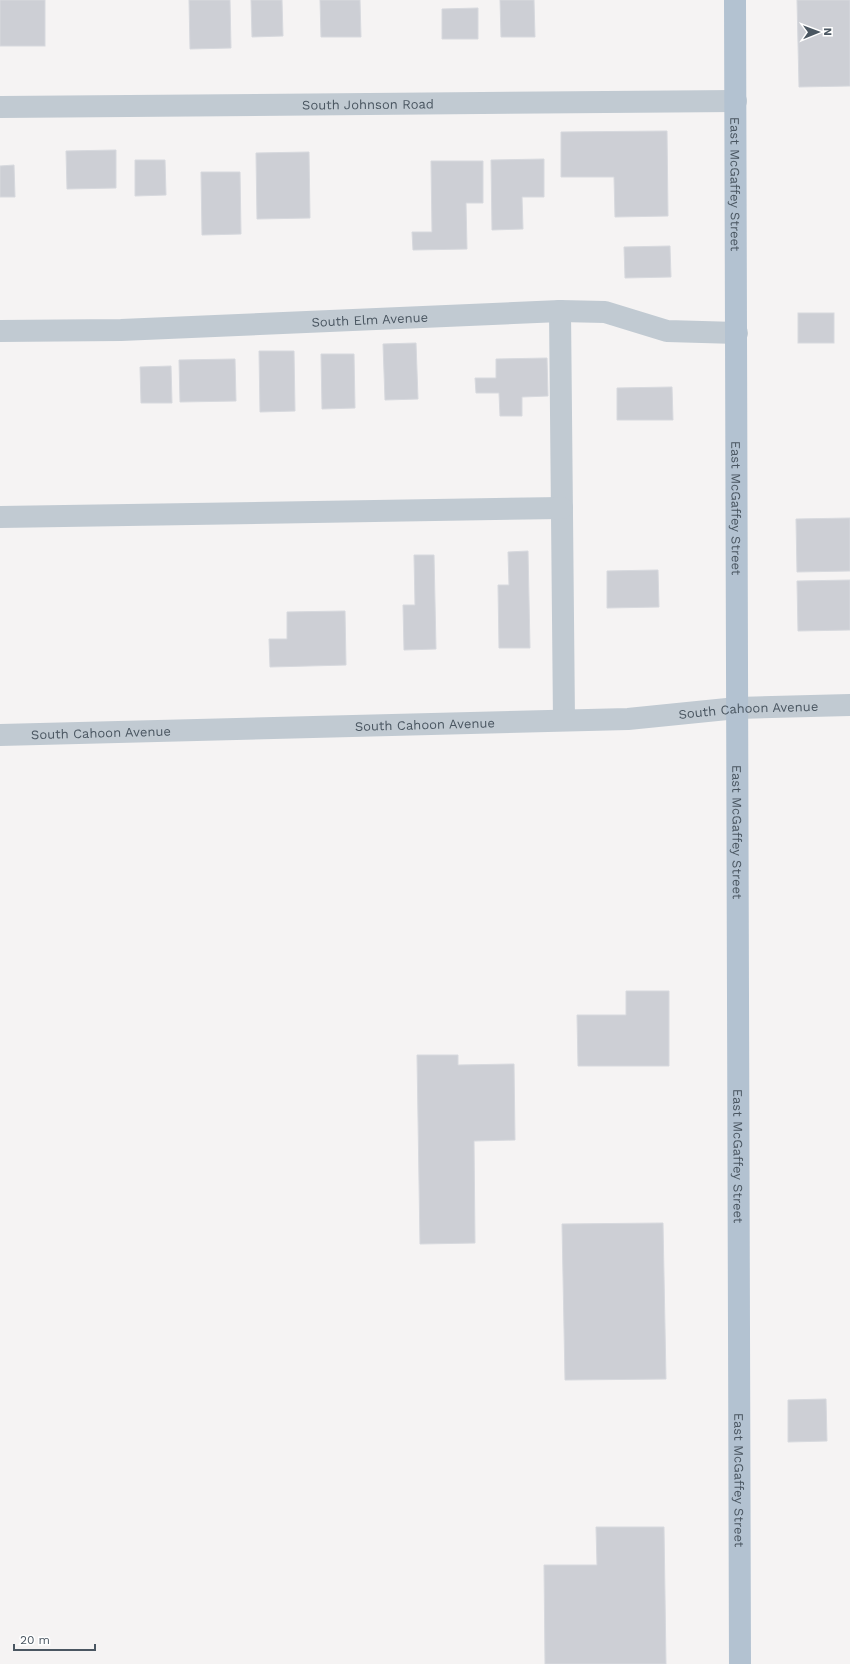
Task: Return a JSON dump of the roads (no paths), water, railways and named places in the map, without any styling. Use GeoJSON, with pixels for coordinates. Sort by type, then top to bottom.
{"type":"FeatureCollection","features":[{"type":"Feature","properties":{"kind":"main road","name":"East McGaffey Street"},"geometry":{"type":"LineString","coordinates":[[735,0],[740,1664]]}},
{"type":"Feature","properties":{"kind":"street","name":"South Johnson Road"},"geometry":{"type":"LineString","coordinates":[[0,107],[736,101]]}},
{"type":"Feature","properties":{"kind":"street","name":"South Elm Avenue"},"geometry":{"type":"LineString","coordinates":[[0,331],[120,330],[560,311],[605,312],[667,331],[737,333]]}},
{"type":"Feature","properties":{"kind":"street"},"geometry":{"type":"LineString","coordinates":[[560,311],[564,720]]}},
{"type":"Feature","properties":{"kind":"street"},"geometry":{"type":"LineString","coordinates":[[0,516],[562,508]]}},
{"type":"Feature","properties":{"kind":"street","name":"South Cahoon Avenue"},"geometry":{"type":"LineString","coordinates":[[0,736],[628,719],[738,708],[850,705]]}}]}
